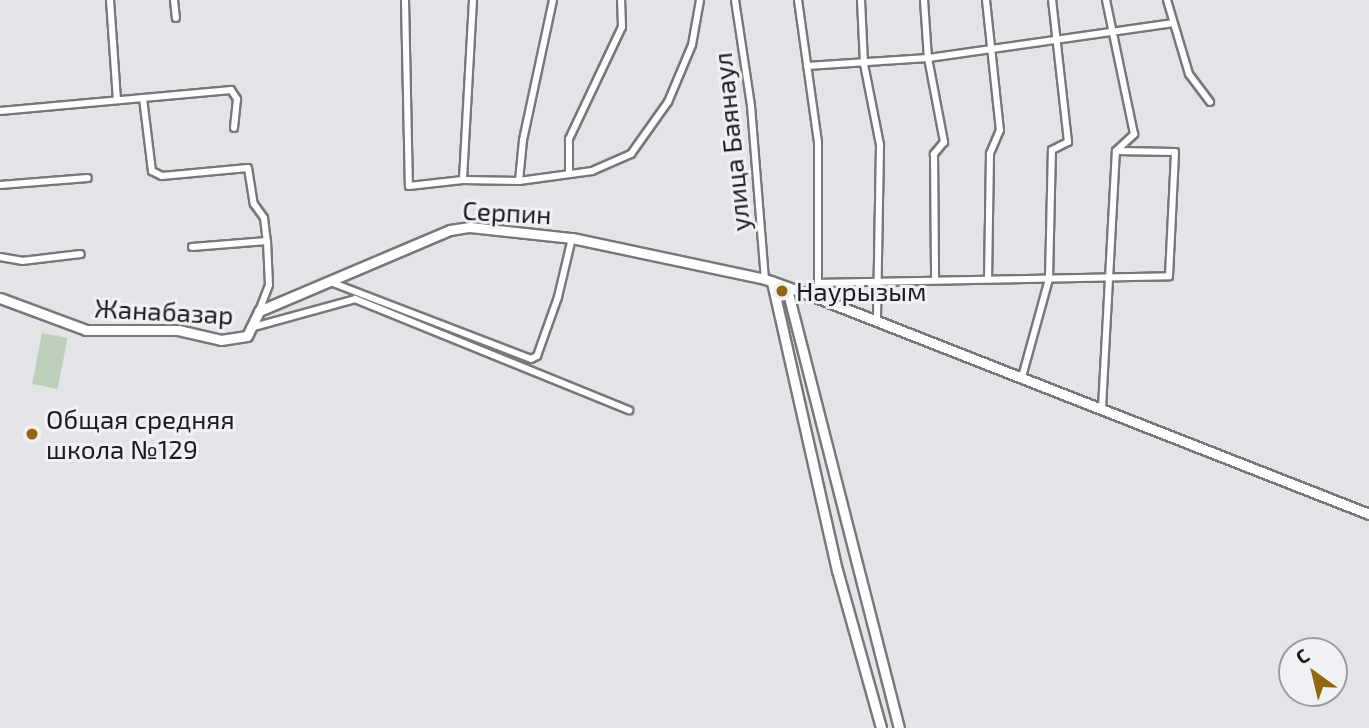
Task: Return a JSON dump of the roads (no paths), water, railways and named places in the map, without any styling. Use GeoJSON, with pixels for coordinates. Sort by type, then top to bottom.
{"type":"FeatureCollection","features":[{"type":"Feature","properties":{"kind":"street"},"geometry":{"type":"LineString","coordinates":[[110,0],[117,99]]}},
{"type":"Feature","properties":{"kind":"street"},"geometry":{"type":"LineString","coordinates":[[174,0],[176,18]]}},
{"type":"Feature","properties":{"kind":"street"},"geometry":{"type":"LineString","coordinates":[[405,0],[410,186],[463,180],[519,181],[592,171],[631,154],[668,102],[692,45],[700,0]]}},
{"type":"Feature","properties":{"kind":"street"},"geometry":{"type":"LineString","coordinates":[[463,180],[473,0]]}},
{"type":"Feature","properties":{"kind":"street"},"geometry":{"type":"LineString","coordinates":[[519,181],[523,140],[553,0]]}},
{"type":"Feature","properties":{"kind":"street"},"geometry":{"type":"LineString","coordinates":[[569,174],[569,139],[622,27],[621,0]]}},
{"type":"Feature","properties":{"kind":"street","name":"улица Баянаул"},"geometry":{"type":"LineString","coordinates":[[735,0],[751,106],[768,281]]}},
{"type":"Feature","properties":{"kind":"street"},"geometry":{"type":"LineString","coordinates":[[798,0],[818,142],[818,283],[813,296]]}},
{"type":"Feature","properties":{"kind":"street"},"geometry":{"type":"LineString","coordinates":[[861,0],[864,64],[880,145],[881,280],[877,319]]}},
{"type":"Feature","properties":{"kind":"street"},"geometry":{"type":"LineString","coordinates":[[924,0],[928,58],[944,142],[934,154],[936,279]]}},
{"type":"Feature","properties":{"kind":"street"},"geometry":{"type":"LineString","coordinates":[[986,0],[1000,130],[990,153],[988,279]]}},
{"type":"Feature","properties":{"kind":"street"},"geometry":{"type":"LineString","coordinates":[[1022,377],[1049,279],[1052,150],[1068,142],[1052,0]]}},
{"type":"Feature","properties":{"kind":"street"},"geometry":{"type":"LineString","coordinates":[[1102,408],[1116,152],[1134,134],[1106,0]]}},
{"type":"Feature","properties":{"kind":"street"},"geometry":{"type":"LineString","coordinates":[[1167,0],[1189,74],[1210,102]]}},
{"type":"Feature","properties":{"kind":"street"},"geometry":{"type":"LineString","coordinates":[[807,66],[928,58],[990,46],[1112,33],[1173,23]]}},
{"type":"Feature","properties":{"kind":"street"},"geometry":{"type":"LineString","coordinates":[[0,111],[231,90],[237,99],[234,128]]}},
{"type":"Feature","properties":{"kind":"street"},"geometry":{"type":"LineString","coordinates":[[143,99],[152,171],[162,176],[248,168],[254,204],[264,218],[269,285],[249,332]]}},
{"type":"Feature","properties":{"kind":"street"},"geometry":{"type":"LineString","coordinates":[[818,283],[1166,276],[1172,272],[1175,152],[1116,152]]}},
{"type":"Feature","properties":{"kind":"street"},"geometry":{"type":"LineString","coordinates":[[0,185],[88,178]]}},
{"type":"Feature","properties":{"kind":"street","name":"Серпин"},"geometry":{"type":"LineString","coordinates":[[259,311],[450,230],[470,226],[572,238],[768,281],[813,296],[1369,514]]}},
{"type":"Feature","properties":{"kind":"street"},"geometry":{"type":"LineString","coordinates":[[328,281],[531,359],[537,356],[558,298],[572,238]]}},
{"type":"Feature","properties":{"kind":"street"},"geometry":{"type":"LineString","coordinates":[[192,247],[267,241]]}},
{"type":"Feature","properties":{"kind":"street"},"geometry":{"type":"LineString","coordinates":[[0,257],[22,261],[81,254]]}},
{"type":"Feature","properties":{"kind":"street"},"geometry":{"type":"LineString","coordinates":[[768,281],[837,570],[881,728]]}},
{"type":"Feature","properties":{"kind":"street"},"geometry":{"type":"LineString","coordinates":[[787,289],[899,728]]}},
{"type":"Feature","properties":{"kind":"street","name":"Жанабазар"},"geometry":{"type":"LineString","coordinates":[[0,298],[86,330],[178,330],[221,340],[249,332]]}},
{"type":"Feature","properties":{"kind":"street"},"geometry":{"type":"LineString","coordinates":[[249,332],[355,299],[629,410]]}},
{"type":"Feature","properties":{"kind":"place","name":"Наурызым"},"geometry":{"type":"Point","coordinates":[782,291]}},
{"type":"Feature","properties":{"kind":"place","name":"Общая средняя школа №129"},"geometry":{"type":"Point","coordinates":[32,434]}}]}
